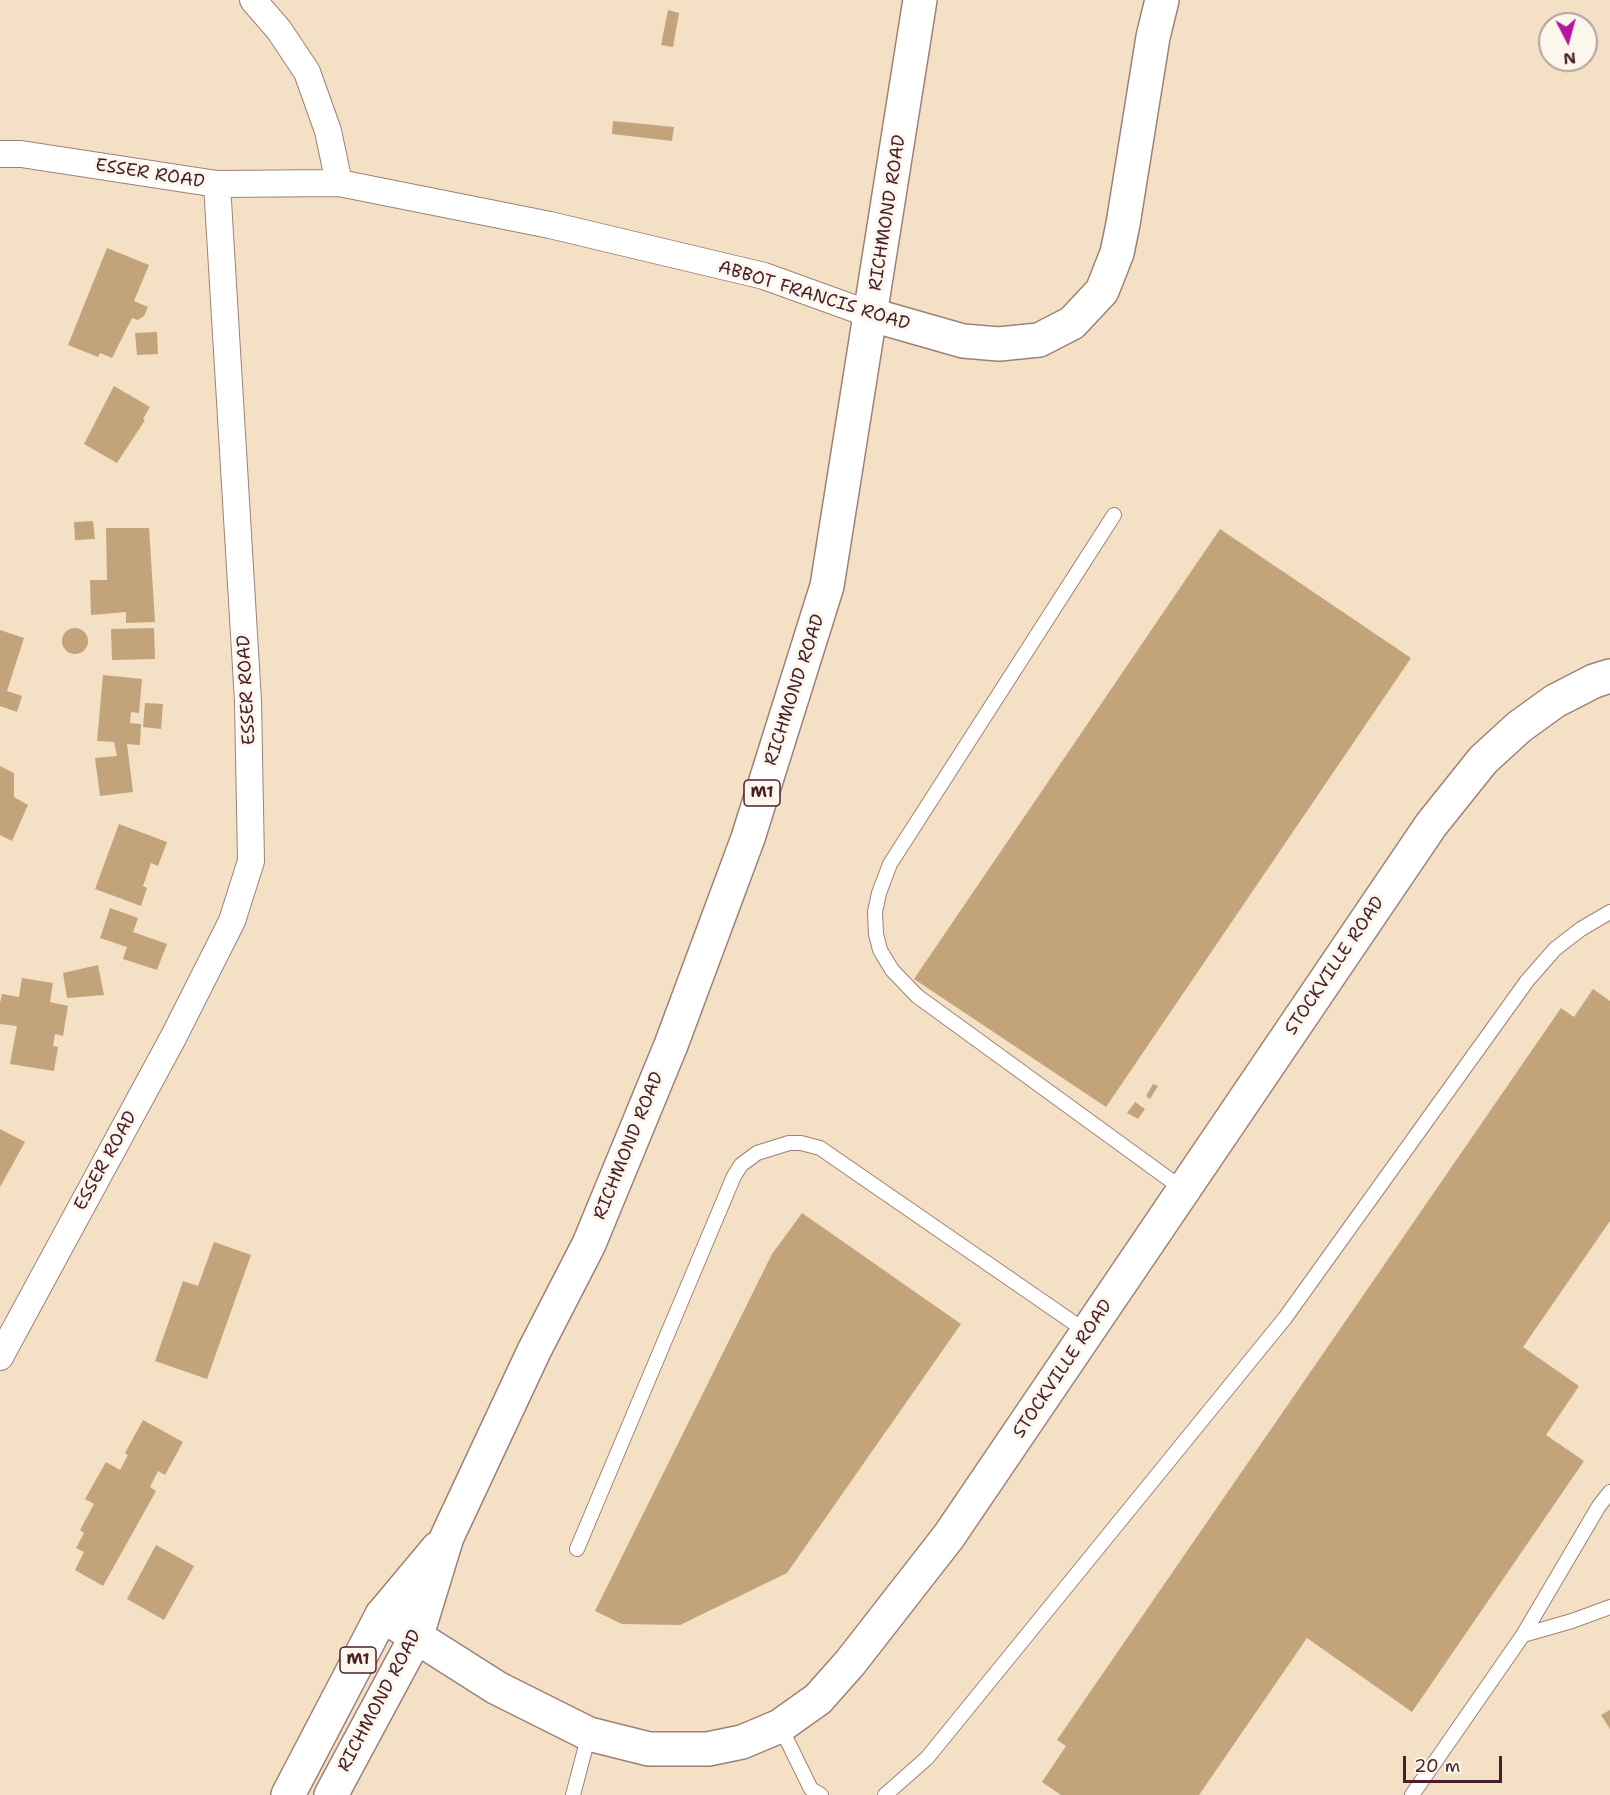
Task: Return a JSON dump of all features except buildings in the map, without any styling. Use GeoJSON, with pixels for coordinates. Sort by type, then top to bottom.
{"type":"FeatureCollection","features":[{"type":"Feature","properties":{"kind":"main road","name":"RICHMOND ROAD"},"geometry":{"type":"LineString","coordinates":[[331,1795],[417,1635],[447,1537],[534,1351],[589,1244],[671,1045],[748,838],[827,586],[872,315],[920,0]]}},
{"type":"Feature","properties":{"kind":"main road","name":"ABBOT FRANCIS ROAD"},"geometry":{"type":"LineString","coordinates":[[872,315],[963,341],[999,345],[1040,340],[1072,323],[1102,291],[1117,253],[1123,224],[1138,145],[1153,37],[1162,0]]}},
{"type":"Feature","properties":{"kind":"main road","name":"STOCKVILLE ROAD"},"geometry":{"type":"LineString","coordinates":[[382,1615],[417,1635],[497,1688],[589,1734],[650,1749],[681,1751],[708,1749],[742,1742],[780,1726],[818,1699],[850,1663],[950,1536],[1431,825],[1483,760],[1555,701],[1594,681],[1610,676]]}},
{"type":"Feature","properties":{"kind":"main road","name":"RICHMOND ROAD"},"geometry":{"type":"LineString","coordinates":[[288,1795],[382,1615],[447,1537]]}},
{"type":"Feature","properties":{"kind":"street"},"geometry":{"type":"LineString","coordinates":[[253,0],[279,30],[307,72],[328,131],[339,183]]}},
{"type":"Feature","properties":{"kind":"street","name":"ESSER ROAD"},"geometry":{"type":"LineString","coordinates":[[0,154],[21,154],[217,184],[248,701],[251,861],[232,921],[178,1028],[0,1357]]}},
{"type":"Feature","properties":{"kind":"street","name":"ABBOT FRANCIS ROAD"},"geometry":{"type":"LineString","coordinates":[[217,184],[339,183],[550,225],[764,276],[872,315]]}},
{"type":"Feature","properties":{"kind":"lane"},"geometry":{"type":"LineString","coordinates":[[1114,515],[890,864],[877,903],[876,934],[880,950],[892,970],[917,996],[1184,1190]]}},
{"type":"Feature","properties":{"kind":"lane"},"geometry":{"type":"LineString","coordinates":[[885,1795],[927,1758],[1285,1318],[1527,981],[1555,949],[1581,929],[1610,912]]}},
{"type":"Feature","properties":{"kind":"lane"},"geometry":{"type":"LineString","coordinates":[[577,1549],[734,1176],[741,1165],[757,1153],[789,1143],[801,1143],[820,1148],[1089,1333]]}},
{"type":"Feature","properties":{"kind":"lane"},"geometry":{"type":"LineString","coordinates":[[1412,1795],[1523,1635],[1599,1506],[1610,1492]]}},
{"type":"Feature","properties":{"kind":"lane"},"geometry":{"type":"LineString","coordinates":[[1523,1635],[1572,1622],[1610,1607]]}},
{"type":"Feature","properties":{"kind":"lane"},"geometry":{"type":"LineString","coordinates":[[780,1726],[811,1789],[821,1795]]}},
{"type":"Feature","properties":{"kind":"lane"},"geometry":{"type":"LineString","coordinates":[[573,1795],[589,1734]]}}]}
